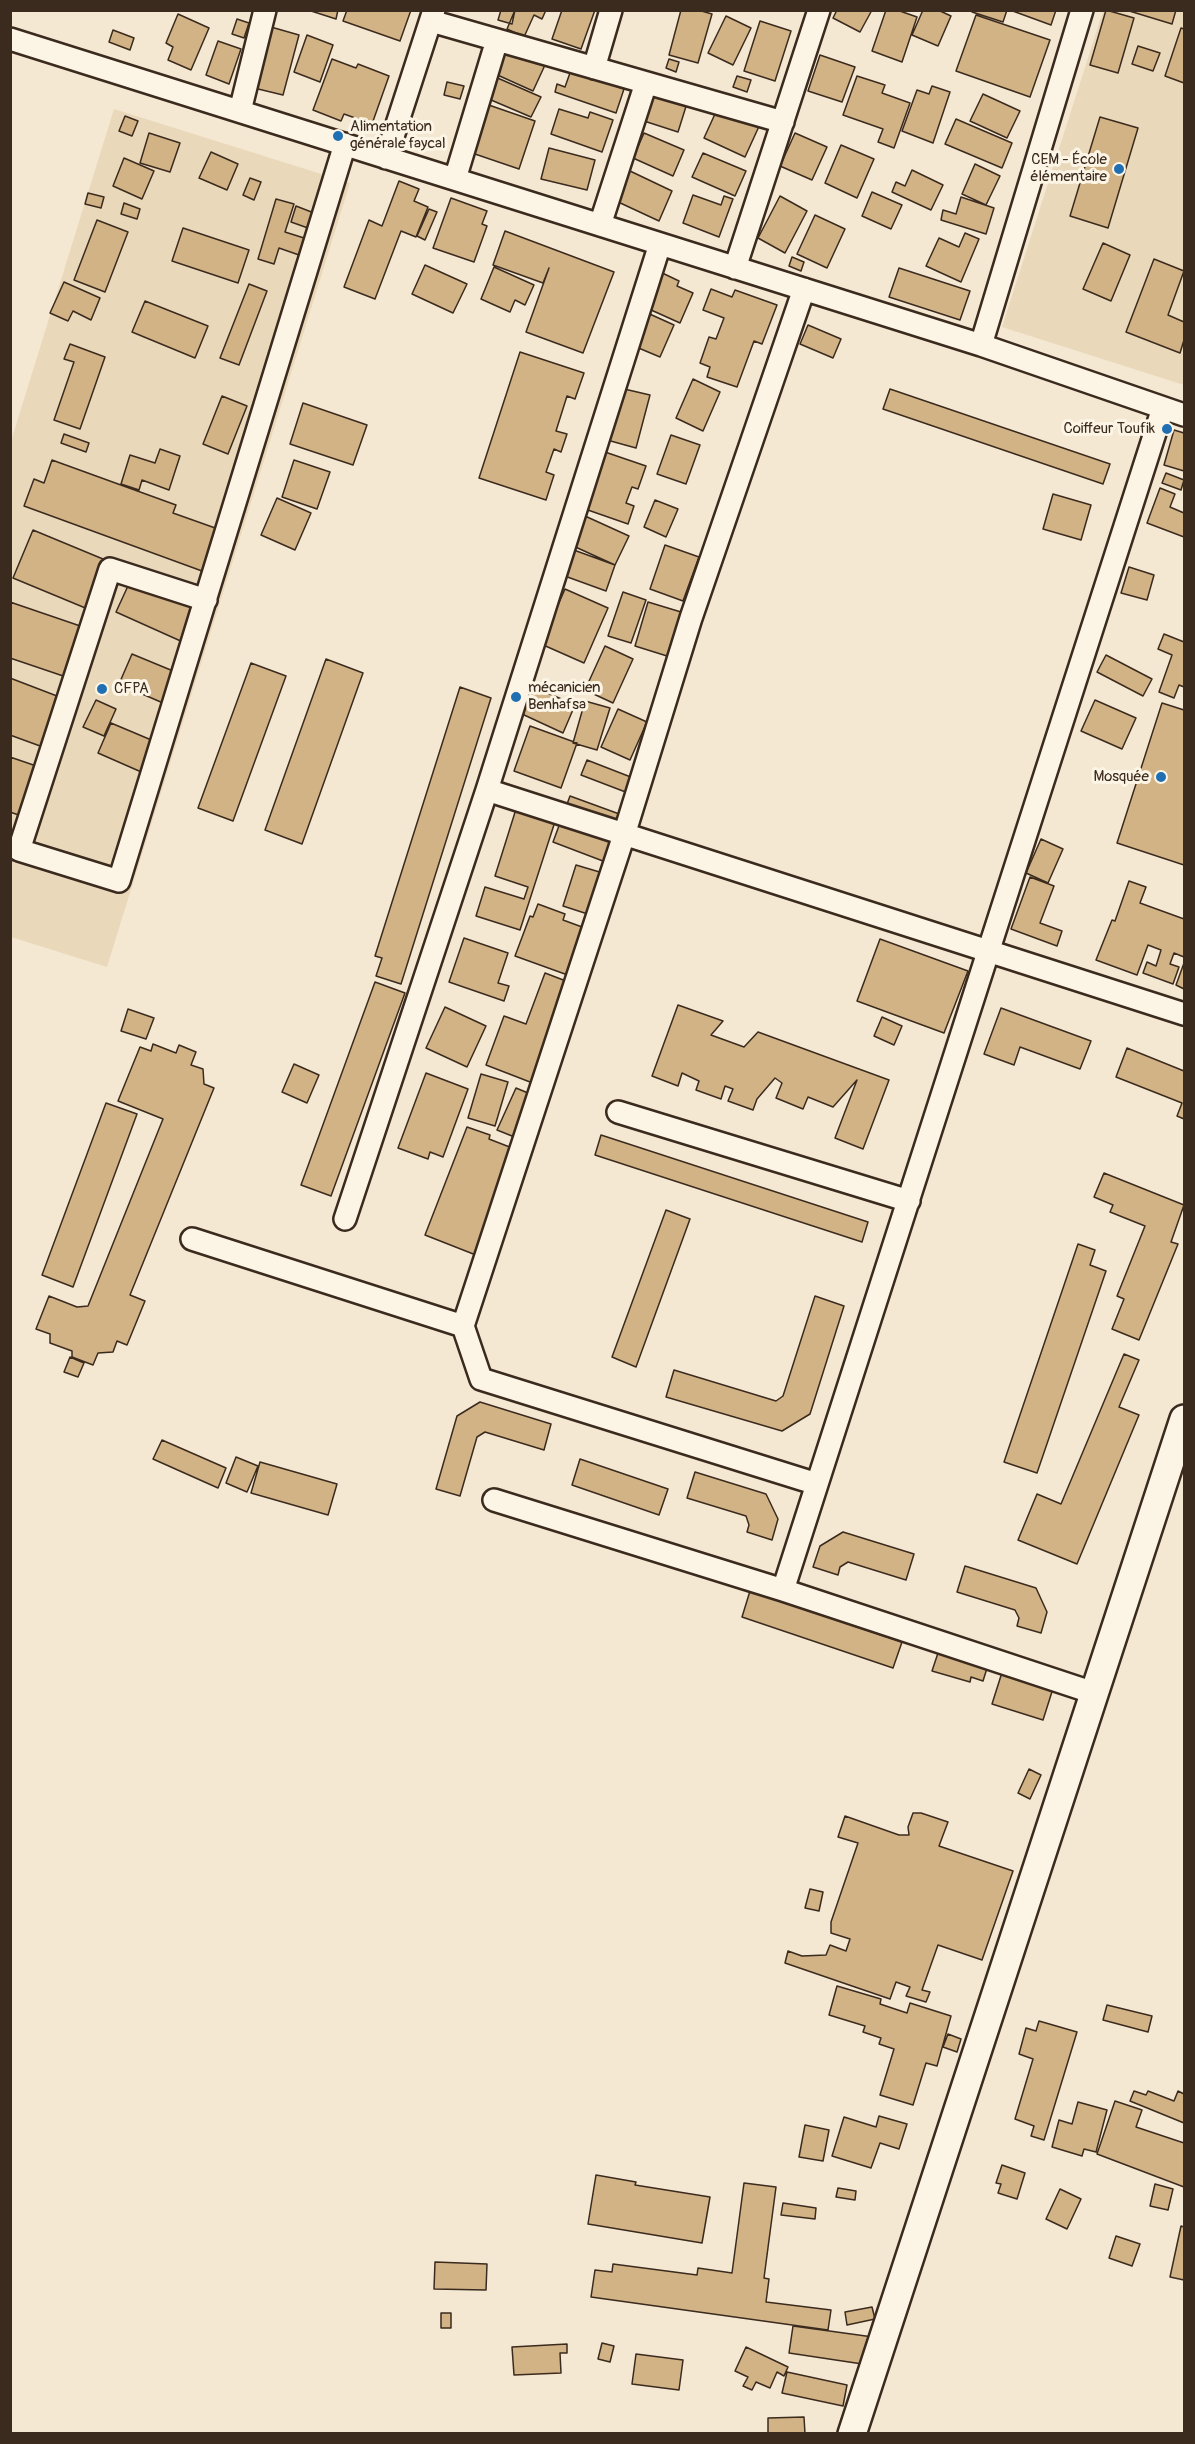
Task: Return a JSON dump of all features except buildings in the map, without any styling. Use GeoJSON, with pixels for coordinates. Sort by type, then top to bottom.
{"type":"FeatureCollection","features":[{"type":"Feature","properties":{"kind":"main road"},"geometry":{"type":"LineString","coordinates":[[852,2433],[1184,1423]]}},
{"type":"Feature","properties":{"kind":"street"},"geometry":{"type":"LineString","coordinates":[[240,111],[265,10]]}},
{"type":"Feature","properties":{"kind":"street"},"geometry":{"type":"LineString","coordinates":[[594,68],[611,10]]}},
{"type":"Feature","properties":{"kind":"street"},"geometry":{"type":"LineString","coordinates":[[735,268],[819,10]]}},
{"type":"Feature","properties":{"kind":"street"},"geometry":{"type":"LineString","coordinates":[[981,345],[1082,10]]}},
{"type":"Feature","properties":{"kind":"street"},"geometry":{"type":"LineString","coordinates":[[386,158],[433,16],[497,40],[783,122]]}},
{"type":"Feature","properties":{"kind":"street"},"geometry":{"type":"LineString","coordinates":[[10,39],[981,345],[1185,415]]}},
{"type":"Feature","properties":{"kind":"street"},"geometry":{"type":"LineString","coordinates":[[455,179],[497,40]]}},
{"type":"Feature","properties":{"kind":"street"},"geometry":{"type":"LineString","coordinates":[[600,225],[646,83]]}},
{"type":"Feature","properties":{"kind":"street"},"geometry":{"type":"LineString","coordinates":[[206,600],[110,568],[19,850],[119,881],[206,600],[345,144]]}},
{"type":"Feature","properties":{"kind":"street"},"geometry":{"type":"LineString","coordinates":[[345,1219],[488,790],[660,244]]}},
{"type":"Feature","properties":{"kind":"street"},"geometry":{"type":"LineString","coordinates":[[804,289],[691,618],[624,834],[463,1326],[481,1379],[817,1484]]}},
{"type":"Feature","properties":{"kind":"street"},"geometry":{"type":"LineString","coordinates":[[783,1590],[1163,408]]}},
{"type":"Feature","properties":{"kind":"street"},"geometry":{"type":"LineString","coordinates":[[488,790],[1185,1014]]}},
{"type":"Feature","properties":{"kind":"street"},"geometry":{"type":"LineString","coordinates":[[618,1112],[909,1201]]}},
{"type":"Feature","properties":{"kind":"street"},"geometry":{"type":"LineString","coordinates":[[192,1239],[463,1326]]}},
{"type":"Feature","properties":{"kind":"street"},"geometry":{"type":"LineString","coordinates":[[494,1500],[783,1590],[1094,1693]]}},
{"type":"Feature","properties":{"kind":"shaded area","name":"CEM - École élémentaire"},"geometry":{"type":"Polygon","coordinates":[[[1103,11],[1184,11],[1184,385],[1002,327],[1103,11]]]}},
{"type":"Feature","properties":{"kind":"shaded area","name":"CFPA"},"geometry":{"type":"Polygon","coordinates":[[[114,109],[350,183],[107,967],[11,937],[11,441],[114,109]]]}},
{"type":"Feature","properties":{"kind":"place","name":"Alimentation générale faycal"},"geometry":{"type":"Point","coordinates":[338,136]}},
{"type":"Feature","properties":{"kind":"place","name":"CEM - École élémentaire"},"geometry":{"type":"Point","coordinates":[1119,169]}},
{"type":"Feature","properties":{"kind":"place","name":"Coiffeur Toufik"},"geometry":{"type":"Point","coordinates":[1167,429]}},
{"type":"Feature","properties":{"kind":"place","name":"CFPA"},"geometry":{"type":"Point","coordinates":[102,689]}},
{"type":"Feature","properties":{"kind":"place","name":"mécanicien Benhafsa"},"geometry":{"type":"Point","coordinates":[516,697]}},
{"type":"Feature","properties":{"kind":"place","name":"Mosquée"},"geometry":{"type":"Point","coordinates":[1161,777]}}]}
